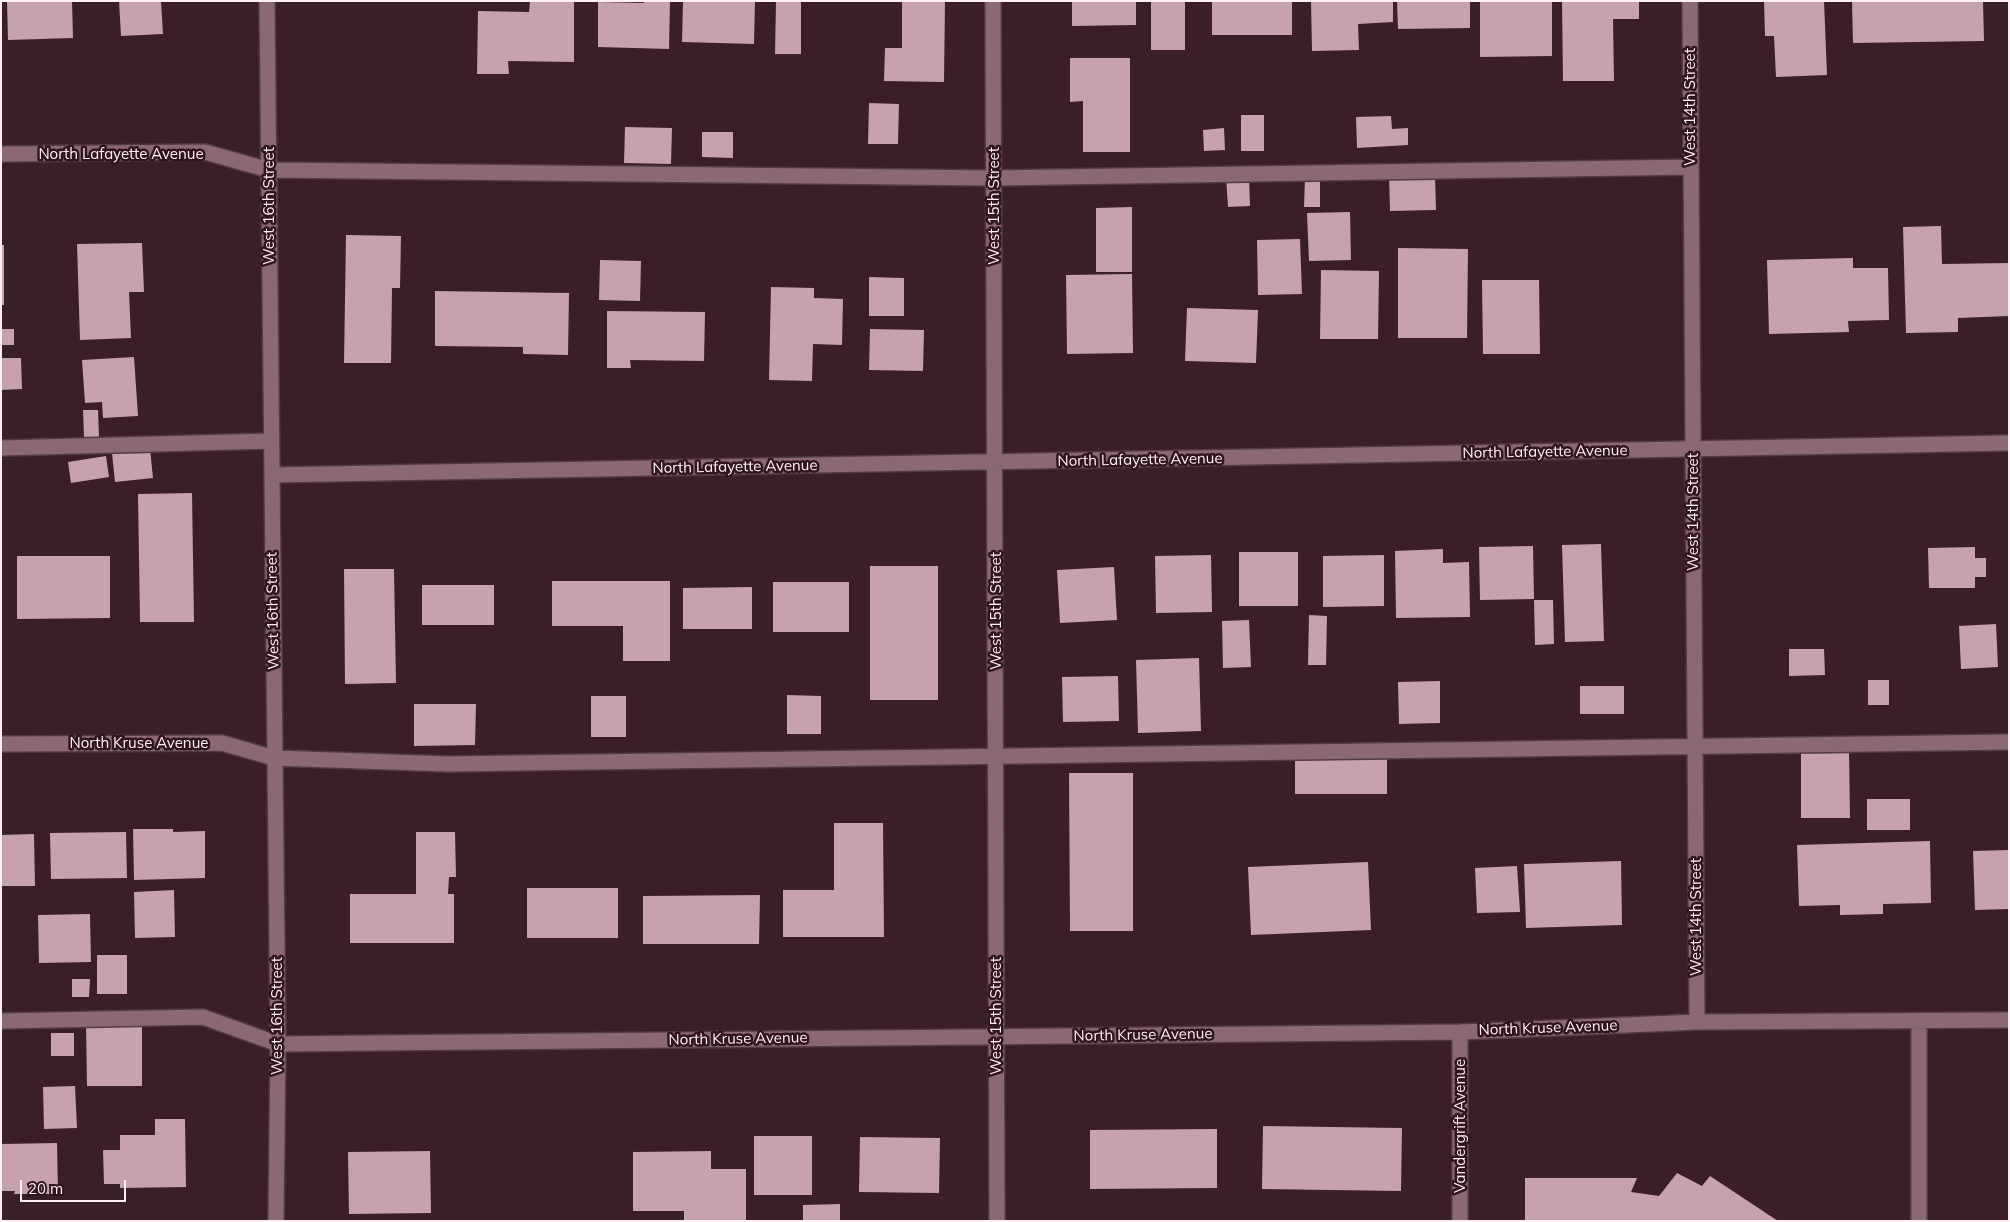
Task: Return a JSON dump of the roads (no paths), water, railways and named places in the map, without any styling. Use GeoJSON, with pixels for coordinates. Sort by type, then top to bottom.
{"type":"FeatureCollection","features":[{"type":"Feature","properties":{"kind":"street","name":"West 16th Street"},"geometry":{"type":"LineString","coordinates":[[267,1],[278,1044],[276,1221]]}},
{"type":"Feature","properties":{"kind":"street","name":"West 15th Street"},"geometry":{"type":"LineString","coordinates":[[993,1],[997,1221]]}},
{"type":"Feature","properties":{"kind":"street","name":"West 14th Street"},"geometry":{"type":"LineString","coordinates":[[1690,1],[1697,1022]]}},
{"type":"Feature","properties":{"kind":"street","name":"North Lafayette Avenue"},"geometry":{"type":"LineString","coordinates":[[1,154],[204,152],[269,170],[994,178],[1691,167]]}},
{"type":"Feature","properties":{"kind":"street"},"geometry":{"type":"LineString","coordinates":[[1,448],[271,441]]}},
{"type":"Feature","properties":{"kind":"street","name":"North Lafayette Avenue"},"geometry":{"type":"LineString","coordinates":[[272,475],[2009,443]]}},
{"type":"Feature","properties":{"kind":"street","name":"North Kruse Avenue"},"geometry":{"type":"LineString","coordinates":[[1,744],[222,743],[274,758],[448,764],[2009,742]]}},
{"type":"Feature","properties":{"kind":"street"},"geometry":{"type":"LineString","coordinates":[[1,1021],[203,1017],[278,1044]]}},
{"type":"Feature","properties":{"kind":"street","name":"North Kruse Avenue"},"geometry":{"type":"LineString","coordinates":[[278,1044],[1460,1032],[1697,1022],[2009,1020]]}},
{"type":"Feature","properties":{"kind":"street"},"geometry":{"type":"LineString","coordinates":[[1919,1021],[1919,1221]]}},
{"type":"Feature","properties":{"kind":"street","name":"Vandergrift Avenue"},"geometry":{"type":"LineString","coordinates":[[1460,1032],[1460,1221]]}}]}
